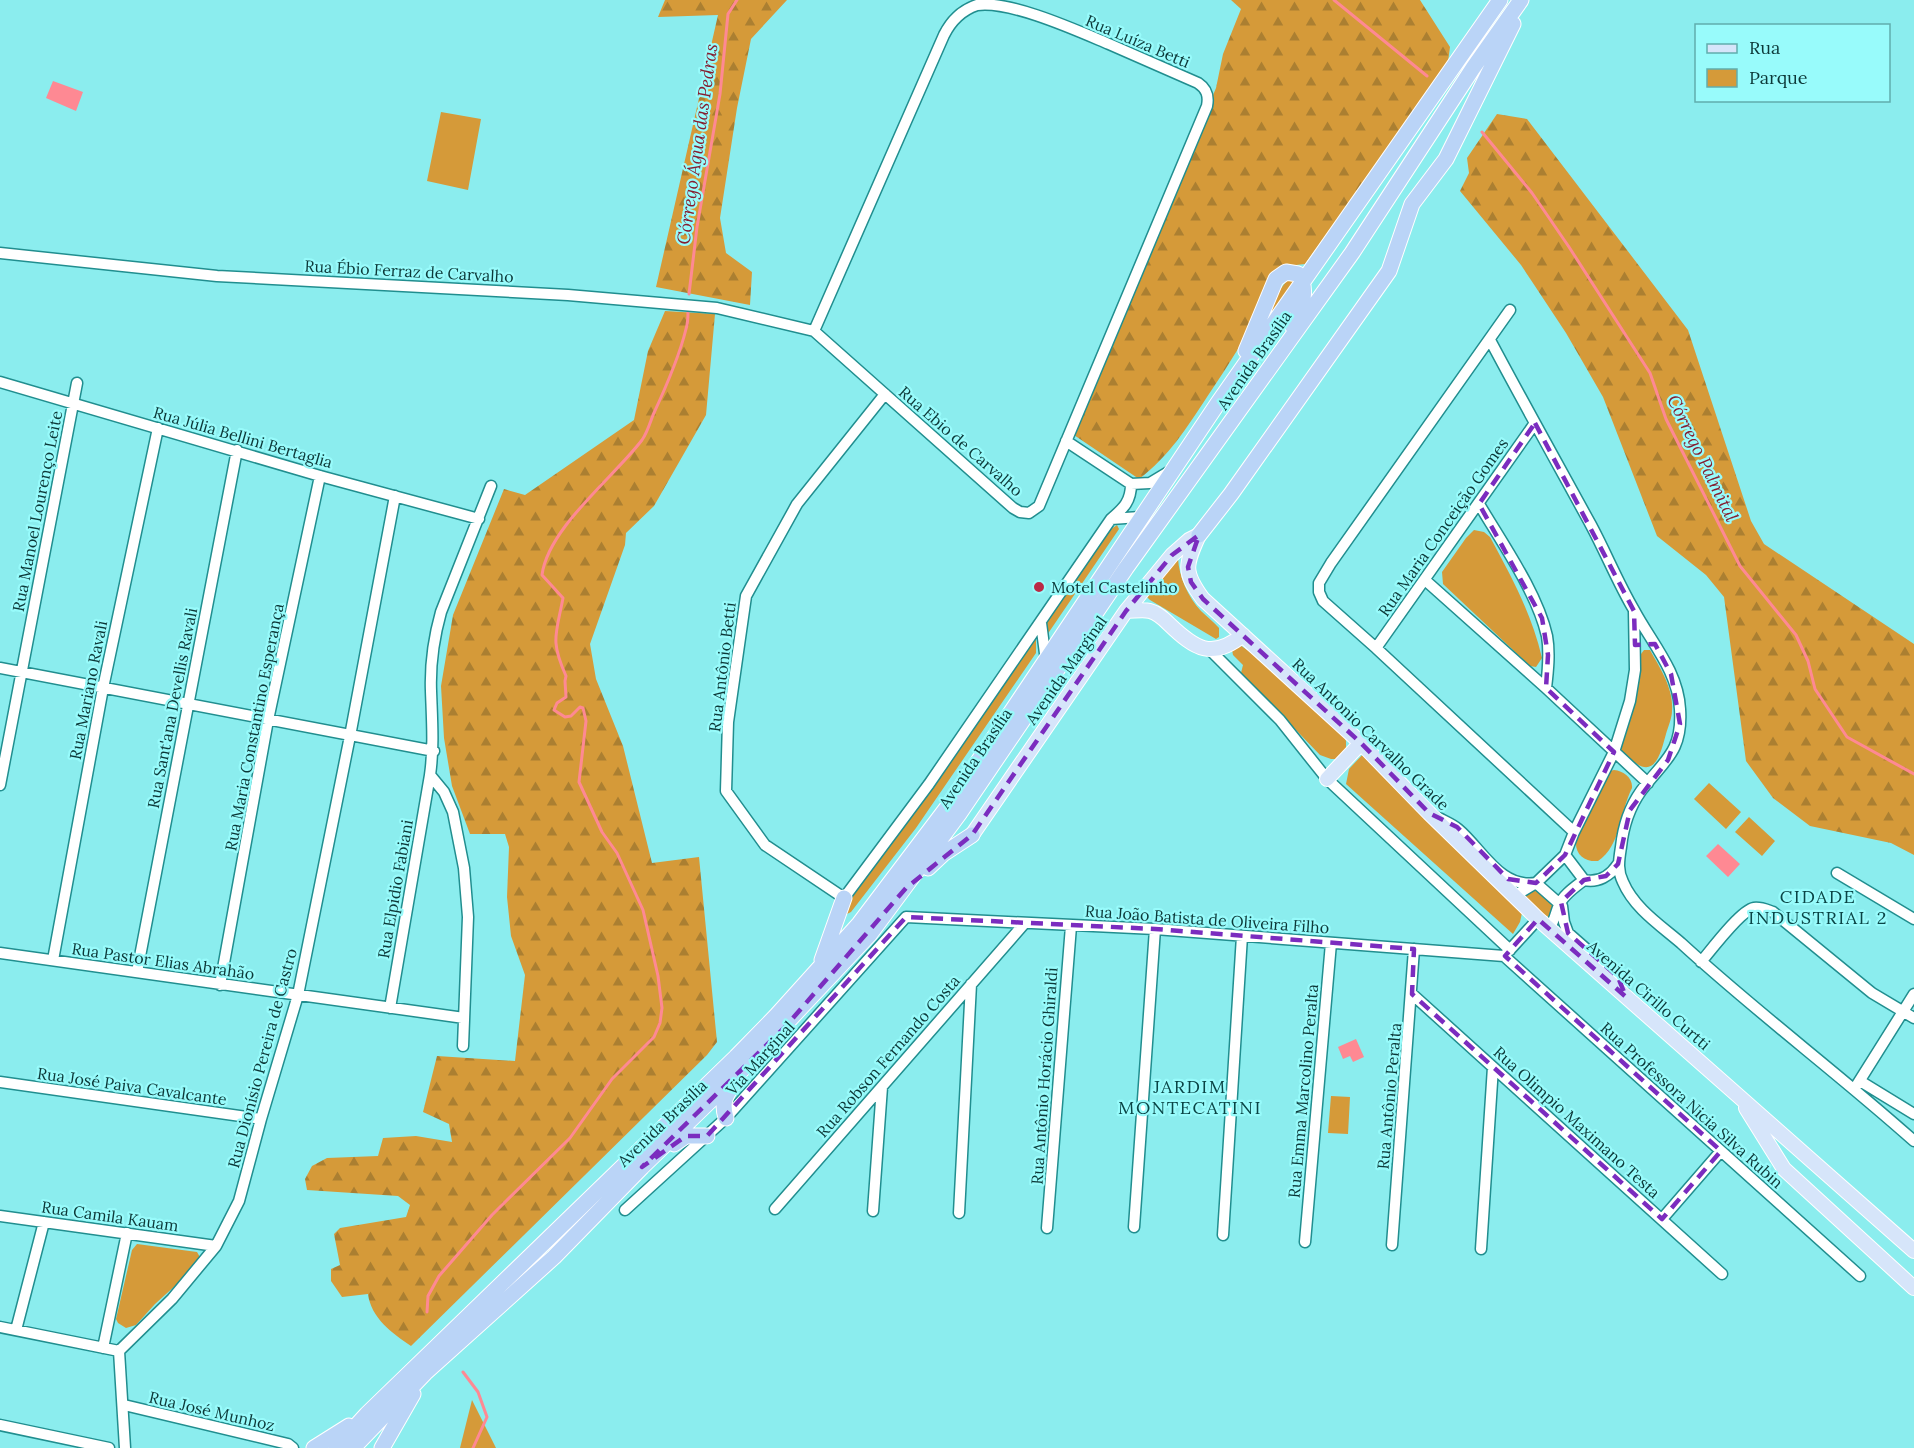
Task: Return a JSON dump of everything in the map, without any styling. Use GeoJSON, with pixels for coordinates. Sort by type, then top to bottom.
{"type":"FeatureCollection","features":[{"type":"Feature","properties":{"kind":"highway","name":"Avenida Brasília"},"geometry":{"type":"LineString","coordinates":[[336,1448],[367,1414],[736,1057],[859,924],[949,806],[1140,517],[1500,0]]}},
{"type":"Feature","properties":{"kind":"highway","name":"Avenida Brasília"},"geometry":{"type":"LineString","coordinates":[[353,1448],[425,1373],[554,1257],[746,1066],[870,934],[959,814],[1126,568],[1352,253],[1473,68],[1523,0]]}},
{"type":"Feature","properties":{"kind":"highway"},"geometry":{"type":"LineString","coordinates":[[1199,535],[1231,494],[1389,271],[1412,204],[1446,159],[1523,0]]}},
{"type":"Feature","properties":{"kind":"highway"},"geometry":{"type":"LineString","coordinates":[[1218,404],[1246,351],[1276,279],[1281,274],[1290,271],[1298,274],[1303,281],[1305,292],[1286,347]]}},
{"type":"Feature","properties":{"kind":"highway"},"geometry":{"type":"LineString","coordinates":[[906,888],[943,854],[972,835]]}},
{"type":"Feature","properties":{"kind":"highway"},"geometry":{"type":"LineString","coordinates":[[819,969],[844,898]]}},
{"type":"Feature","properties":{"kind":"highway"},"geometry":{"type":"LineString","coordinates":[[726,1118],[723,1105],[725,1096],[746,1066]]}},
{"type":"Feature","properties":{"kind":"highway"},"geometry":{"type":"LineString","coordinates":[[642,1167],[686,1136],[707,1136]]}},
{"type":"Feature","properties":{"kind":"highway"},"geometry":{"type":"LineString","coordinates":[[381,1448],[425,1373]]}},
{"type":"Feature","properties":{"kind":"highway"},"geometry":{"type":"LineString","coordinates":[[314,1448],[367,1414]]}},
{"type":"Feature","properties":{"kind":"main road","name":"Avenida Marginal"},"geometry":{"type":"LineString","coordinates":[[972,835],[1126,611],[1172,555],[1189,540],[1199,535]]}},
{"type":"Feature","properties":{"kind":"main road","name":"Rua Antonio Carvalho Grade"},"geometry":{"type":"LineString","coordinates":[[1199,535],[1190,555],[1188,567],[1191,582],[1203,599],[1361,743],[1538,919]]}},
{"type":"Feature","properties":{"kind":"main road"},"geometry":{"type":"LineString","coordinates":[[1126,611],[1152,611],[1184,639],[1211,651],[1231,645],[1243,635]]}},
{"type":"Feature","properties":{"kind":"main road"},"geometry":{"type":"LineString","coordinates":[[1327,779],[1361,743]]}},
{"type":"Feature","properties":{"kind":"main road","name":"Avenida Cirillo Curtti"},"geometry":{"type":"LineString","coordinates":[[1538,919],[1914,1251]]}},
{"type":"Feature","properties":{"kind":"main road","name":"Avenida Cirillo Curtti"},"geometry":{"type":"LineString","coordinates":[[1739,1096],[1784,1169],[1914,1288]]}},
{"type":"Feature","properties":{"kind":"street","name":"Rua Luíza Betti"},"geometry":{"type":"LineString","coordinates":[[814,330],[944,35],[950,23],[963,11],[979,4],[997,3],[1013,6],[1048,18],[1198,83],[1207,93],[1207,106],[1066,441]]}},
{"type":"Feature","properties":{"kind":"street","name":"Rua Ébio Ferraz de Carvalho"},"geometry":{"type":"LineString","coordinates":[[0,253],[217,276],[568,295],[717,308],[814,330]]}},
{"type":"Feature","properties":{"kind":"street"},"geometry":{"type":"LineString","coordinates":[[1510,310],[1319,583],[1318,592],[1323,601],[1574,832]]}},
{"type":"Feature","properties":{"kind":"street","name":"Rua Ebio de Carvalho"},"geometry":{"type":"LineString","coordinates":[[814,330],[1020,512],[1029,513],[1039,506],[1066,441]]}},
{"type":"Feature","properties":{"kind":"street"},"geometry":{"type":"LineString","coordinates":[[1490,340],[1592,527],[1634,611],[1655,644],[1676,686],[1679,697],[1680,724],[1676,744],[1668,760],[1635,800],[1626,820],[1618,864],[1624,885],[1636,903],[1701,962],[1858,1084],[1914,1141]]}},
{"type":"Feature","properties":{"kind":"street","name":"Rua Júlia Bellini Bertaglia"},"geometry":{"type":"LineString","coordinates":[[0,382],[320,476],[479,519]]}},
{"type":"Feature","properties":{"kind":"street","name":"Rua Manoel Lourenço Leite"},"geometry":{"type":"LineString","coordinates":[[0,785],[77,384]]}},
{"type":"Feature","properties":{"kind":"street","name":"Rua Antônio Betti"},"geometry":{"type":"LineString","coordinates":[[844,898],[765,844],[726,791],[728,722],[746,596],[797,504],[885,393]]}},
{"type":"Feature","properties":{"kind":"street","name":"Rua Maria Conceição Gomes"},"geometry":{"type":"LineString","coordinates":[[1376,648],[1535,423]]}},
{"type":"Feature","properties":{"kind":"street","name":"Rua Mariano Ravali"},"geometry":{"type":"LineString","coordinates":[[53,960],[103,688],[158,428]]}},
{"type":"Feature","properties":{"kind":"street"},"geometry":{"type":"LineString","coordinates":[[1066,441],[1131,484],[1150,483],[1174,469]]}},
{"type":"Feature","properties":{"kind":"street","name":"Rua Sant'ana Devellis Ravali"},"geometry":{"type":"LineString","coordinates":[[137,972],[237,450]]}},
{"type":"Feature","properties":{"kind":"street","name":"Rua Maria Constantino Esperança"},"geometry":{"type":"LineString","coordinates":[[220,984],[268,720],[320,476]]}},
{"type":"Feature","properties":{"kind":"street"},"geometry":{"type":"LineString","coordinates":[[844,898],[929,784],[1111,519],[1127,504],[1131,484]]}},
{"type":"Feature","properties":{"kind":"street","name":"Rua Elpidio Fabiani"},"geometry":{"type":"LineString","coordinates":[[390,1008],[434,751],[431,675],[436,634],[443,604],[491,486]]}},
{"type":"Feature","properties":{"kind":"street","name":"Rua Dionísio Pereira de Castro"},"geometry":{"type":"LineString","coordinates":[[119,1351],[172,1299],[216,1246],[239,1201],[298,995],[395,496]]}},
{"type":"Feature","properties":{"kind":"street"},"geometry":{"type":"LineString","coordinates":[[1479,504],[1542,618],[1548,655],[1546,688]]}},
{"type":"Feature","properties":{"kind":"street"},"geometry":{"type":"LineString","coordinates":[[1111,519],[1140,517]]}},
{"type":"Feature","properties":{"kind":"street"},"geometry":{"type":"LineString","coordinates":[[1425,580],[1648,783]]}},
{"type":"Feature","properties":{"kind":"street"},"geometry":{"type":"LineString","coordinates":[[1514,896],[1536,883],[1565,855],[1614,752],[1630,701],[1635,670],[1634,611]]}},
{"type":"Feature","properties":{"kind":"street"},"geometry":{"type":"LineString","coordinates":[[1041,622],[1046,661]]}},
{"type":"Feature","properties":{"kind":"street"},"geometry":{"type":"LineString","coordinates":[[1635,648],[1645,644],[1655,644]]}},
{"type":"Feature","properties":{"kind":"street","name":"Rua Professora Nicia Silva Rubin"},"geometry":{"type":"LineString","coordinates":[[1211,651],[1280,720],[1327,779],[1507,953],[1721,1152],[1860,1276]]}},
{"type":"Feature","properties":{"kind":"street"},"geometry":{"type":"LineString","coordinates":[[0,668],[434,751]]}},
{"type":"Feature","properties":{"kind":"street"},"geometry":{"type":"LineString","coordinates":[[430,775],[444,792],[453,812],[464,868],[468,917],[463,1046]]}},
{"type":"Feature","properties":{"kind":"street"},"geometry":{"type":"LineString","coordinates":[[1429,813],[1457,827],[1508,879],[1522,884],[1536,883],[1560,903],[1568,933],[1618,977],[1626,998]]}},
{"type":"Feature","properties":{"kind":"street"},"geometry":{"type":"LineString","coordinates":[[1565,855],[1584,880],[1591,881],[1606,876],[1618,864]]}},
{"type":"Feature","properties":{"kind":"street"},"geometry":{"type":"LineString","coordinates":[[1837,873],[1914,919]]}},
{"type":"Feature","properties":{"kind":"street"},"geometry":{"type":"LineString","coordinates":[[1549,928],[1555,919],[1560,903],[1584,880]]}},
{"type":"Feature","properties":{"kind":"street"},"geometry":{"type":"LineString","coordinates":[[1701,962],[1742,916],[1752,908],[1762,908],[1773,912],[1872,993],[1914,1018]]}},
{"type":"Feature","properties":{"kind":"street","name":"Rua João Batista de Oliveira Filho"},"geometry":{"type":"LineString","coordinates":[[906,917],[1155,929],[1414,949],[1507,953]]}},
{"type":"Feature","properties":{"kind":"street","name":"Via Marginal"},"geometry":{"type":"LineString","coordinates":[[625,1210],[726,1118],[906,917]]}},
{"type":"Feature","properties":{"kind":"street"},"geometry":{"type":"LineString","coordinates":[[1507,953],[1538,919]]}},
{"type":"Feature","properties":{"kind":"street","name":"Rua Robson Fernando Costa"},"geometry":{"type":"LineString","coordinates":[[775,1209],[1024,924]]}},
{"type":"Feature","properties":{"kind":"street","name":"Rua Antônio Horácio Ghiraldi"},"geometry":{"type":"LineString","coordinates":[[1047,1228],[1071,926]]}},
{"type":"Feature","properties":{"kind":"street"},"geometry":{"type":"LineString","coordinates":[[1134,1227],[1155,929]]}},
{"type":"Feature","properties":{"kind":"street"},"geometry":{"type":"LineString","coordinates":[[1223,1235],[1242,936]]}},
{"type":"Feature","properties":{"kind":"street","name":"Rua Emma Marcolino Peralta"},"geometry":{"type":"LineString","coordinates":[[1305,1242],[1331,943]]}},
{"type":"Feature","properties":{"kind":"street","name":"Rua Antônio Peralta"},"geometry":{"type":"LineString","coordinates":[[1392,1245],[1414,949]]}},
{"type":"Feature","properties":{"kind":"street","name":"Rua Pastor Elias Abrahão"},"geometry":{"type":"LineString","coordinates":[[0,953],[464,1018]]}},
{"type":"Feature","properties":{"kind":"street"},"geometry":{"type":"LineString","coordinates":[[959,1213],[971,984]]}},
{"type":"Feature","properties":{"kind":"street","name":"Rua Olimpio Maximano Testa"},"geometry":{"type":"LineString","coordinates":[[1412,994],[1722,1274]]}},
{"type":"Feature","properties":{"kind":"street"},"geometry":{"type":"LineString","coordinates":[[1858,1084],[1914,994]]}},
{"type":"Feature","properties":{"kind":"street"},"geometry":{"type":"LineString","coordinates":[[1481,1249],[1493,1067]]}},
{"type":"Feature","properties":{"kind":"street","name":"Rua José Paiva Cavalcante"},"geometry":{"type":"LineString","coordinates":[[0,1082],[261,1119]]}},
{"type":"Feature","properties":{"kind":"street"},"geometry":{"type":"LineString","coordinates":[[1858,1084],[1914,1114]]}},
{"type":"Feature","properties":{"kind":"street"},"geometry":{"type":"LineString","coordinates":[[873,1211],[882,1087]]}},
{"type":"Feature","properties":{"kind":"street"},"geometry":{"type":"LineString","coordinates":[[1662,1219],[1721,1152]]}},
{"type":"Feature","properties":{"kind":"street","name":"Rua Camila Kauam"},"geometry":{"type":"LineString","coordinates":[[0,1216],[216,1246]]}},
{"type":"Feature","properties":{"kind":"street"},"geometry":{"type":"LineString","coordinates":[[16,1330],[44,1222]]}},
{"type":"Feature","properties":{"kind":"street"},"geometry":{"type":"LineString","coordinates":[[103,1348],[127,1233]]}},
{"type":"Feature","properties":{"kind":"street"},"geometry":{"type":"LineString","coordinates":[[0,1327],[119,1351],[125,1448]]}},
{"type":"Feature","properties":{"kind":"street","name":"Rua José Munhoz"},"geometry":{"type":"LineString","coordinates":[[124,1405],[288,1444],[293,1448]]}},
{"type":"Feature","properties":{"kind":"street"},"geometry":{"type":"LineString","coordinates":[[0,1425],[109,1448]]}},
{"type":"Feature","properties":{"kind":"highlighted area"},"geometry":{"type":"Polygon","coordinates":[[[1535,423],[1634,611],[1635,645],[1655,644],[1671,674],[1680,724],[1668,760],[1630,810],[1618,864],[1606,876],[1584,880],[1561,902],[1568,933],[1618,977],[1626,997],[1538,919],[1505,956],[1721,1151],[1662,1219],[1412,994],[1414,949],[1155,929],[906,917],[707,1136],[686,1136],[642,1167],[786,1026],[906,888],[972,835],[1126,611],[1172,555],[1199,535],[1188,567],[1191,582],[1203,599],[1361,743],[1429,813],[1457,827],[1508,879],[1536,883],[1565,855],[1614,752],[1546,688],[1548,655],[1542,618],[1479,504],[1535,423]]]}},
{"type":"Feature","properties":{"kind":"green space"},"geometry":{"type":"Polygon","coordinates":[[[665,0],[787,0],[751,39],[737,108],[720,218],[726,253],[752,272],[750,305],[656,287],[718,15],[658,17],[665,0]]]}},
{"type":"Feature","properties":{"kind":"green space"},"geometry":{"type":"Polygon","coordinates":[[[1231,0],[1420,0],[1450,47],[1448,62],[1441,77],[1305,264],[1287,266],[1238,349],[1192,420],[1168,451],[1139,479],[1071,433],[1216,88],[1223,54],[1241,9],[1231,0]]]}},
{"type":"Feature","properties":{"kind":"green space"},"geometry":{"type":"Polygon","coordinates":[[[441,112],[481,119],[468,190],[427,181],[441,112]]]}},
{"type":"Feature","properties":{"kind":"green space"},"geometry":{"type":"Polygon","coordinates":[[[1497,114],[1527,119],[1688,330],[1751,521],[1764,544],[1914,644],[1914,855],[1891,843],[1810,826],[1773,798],[1746,761],[1724,597],[1706,575],[1657,536],[1603,397],[1566,333],[1521,265],[1460,191],[1469,173],[1467,158],[1497,114]]]}},
{"type":"Feature","properties":{"kind":"green space"},"geometry":{"type":"Polygon","coordinates":[[[1288,279],[1295,281],[1262,329],[1279,291],[1288,279]]]}},
{"type":"Feature","properties":{"kind":"green space"},"geometry":{"type":"Polygon","coordinates":[[[665,311],[715,314],[706,415],[654,506],[626,533],[625,545],[590,644],[596,679],[623,746],[652,863],[699,857],[717,1042],[707,1055],[411,1346],[378,1318],[368,1294],[342,1297],[331,1281],[331,1269],[340,1265],[334,1234],[340,1228],[406,1217],[410,1205],[398,1196],[307,1190],[305,1179],[312,1166],[327,1158],[378,1156],[383,1138],[416,1136],[452,1142],[449,1124],[423,1112],[437,1056],[515,1061],[525,975],[511,936],[507,897],[509,847],[505,834],[470,834],[452,786],[444,738],[441,686],[453,615],[504,489],[525,495],[634,420],[648,351],[665,311]]]}},
{"type":"Feature","properties":{"kind":"green space"},"geometry":{"type":"Polygon","coordinates":[[[1117,525],[1119,529],[1047,635],[1047,621],[1107,532],[1117,525]]]}},
{"type":"Feature","properties":{"kind":"green space"},"geometry":{"type":"Polygon","coordinates":[[[1474,530],[1484,532],[1490,537],[1520,596],[1538,641],[1542,658],[1536,667],[1530,666],[1443,584],[1442,572],[1474,530]]]}},
{"type":"Feature","properties":{"kind":"green space"},"geometry":{"type":"Polygon","coordinates":[[[1178,558],[1182,579],[1188,593],[1201,611],[1219,628],[1219,637],[1216,639],[1145,595],[1178,558]]]}},
{"type":"Feature","properties":{"kind":"green space"},"geometry":{"type":"Polygon","coordinates":[[[1036,638],[1036,653],[916,828],[851,912],[845,915],[859,886],[1036,638]]]}},
{"type":"Feature","properties":{"kind":"green space"},"geometry":{"type":"Polygon","coordinates":[[[1240,645],[1277,671],[1343,733],[1346,751],[1338,759],[1320,755],[1241,673],[1243,665],[1233,655],[1232,650],[1240,645]]]}},
{"type":"Feature","properties":{"kind":"green space"},"geometry":{"type":"Polygon","coordinates":[[[1644,650],[1650,650],[1662,671],[1669,687],[1672,703],[1671,717],[1658,759],[1649,767],[1637,764],[1620,748],[1641,654],[1644,650]]]}},
{"type":"Feature","properties":{"kind":"green space"},"geometry":{"type":"Polygon","coordinates":[[[1364,753],[1429,813],[1483,876],[1522,913],[1513,934],[1346,784],[1349,769],[1364,753]]]}},
{"type":"Feature","properties":{"kind":"green space"},"geometry":{"type":"Polygon","coordinates":[[[1614,770],[1627,776],[1632,788],[1611,846],[1598,861],[1589,860],[1579,854],[1576,841],[1606,778],[1610,771],[1614,770]]]}},
{"type":"Feature","properties":{"kind":"green space"},"geometry":{"type":"Polygon","coordinates":[[[1709,783],[1741,812],[1726,829],[1694,799],[1709,783]]]}},
{"type":"Feature","properties":{"kind":"green space"},"geometry":{"type":"Polygon","coordinates":[[[1749,817],[1775,841],[1762,856],[1735,832],[1749,817]]]}},
{"type":"Feature","properties":{"kind":"green space"},"geometry":{"type":"Polygon","coordinates":[[[1533,890],[1541,891],[1553,904],[1549,917],[1534,908],[1525,897],[1524,893],[1533,890]]]}},
{"type":"Feature","properties":{"kind":"green space"},"geometry":{"type":"Polygon","coordinates":[[[1331,1096],[1350,1097],[1348,1134],[1328,1133],[1331,1096]]]}},
{"type":"Feature","properties":{"kind":"green space"},"geometry":{"type":"Polygon","coordinates":[[[137,1244],[197,1252],[201,1259],[197,1266],[155,1304],[136,1325],[126,1328],[116,1319],[132,1250],[137,1244]]]}},
{"type":"Feature","properties":{"kind":"green space"},"geometry":{"type":"Polygon","coordinates":[[[472,1400],[496,1448],[460,1448],[472,1400]]]}},
{"type":"Feature","properties":{"kind":"shaded area"},"geometry":{"type":"Polygon","coordinates":[[[53,81],[83,92],[76,111],[46,98],[53,81]]]}},
{"type":"Feature","properties":{"kind":"shaded area"},"geometry":{"type":"Polygon","coordinates":[[[1718,844],[1740,864],[1728,877],[1706,856],[1718,844]]]}},
{"type":"Feature","properties":{"kind":"shaded area"},"geometry":{"type":"Polygon","coordinates":[[[1356,1039],[1364,1057],[1353,1062],[1350,1056],[1343,1059],[1338,1047],[1356,1039]]]}},
{"type":"Feature","properties":{"kind":"waterway","name":"Córrego Água das Pedras"},"geometry":{"type":"LineString","coordinates":[[689,294],[697,227],[720,94],[728,14],[737,0]]}},
{"type":"Feature","properties":{"kind":"waterway","name":"Córrego Palmital"},"geometry":{"type":"LineString","coordinates":[[1334,0],[1427,76]]}},
{"type":"Feature","properties":{"kind":"waterway","name":"Córrego Palmital"},"geometry":{"type":"LineString","coordinates":[[1482,132],[1532,193],[1650,373],[1666,419],[1740,566],[1796,635],[1808,661],[1815,689],[1847,737],[1914,774]]}},
{"type":"Feature","properties":{"kind":"waterway","name":"Córrego Água das Pedras"},"geometry":{"type":"LineString","coordinates":[[427,1312],[428,1296],[439,1276],[492,1215],[570,1138],[612,1079],[654,1037],[660,1023],[662,1008],[658,976],[643,910],[617,853],[602,832],[579,782],[586,721],[583,708],[580,707],[571,716],[565,717],[554,710],[557,703],[566,697],[566,676],[556,645],[563,598],[542,575],[547,557],[569,521],[644,437],[680,351],[688,311]]}},
{"type":"Feature","properties":{"kind":"waterway","name":"Córrego Água das Pedras"},"geometry":{"type":"LineString","coordinates":[[463,1372],[478,1392],[487,1417],[473,1448]]}},
{"type":"Feature","properties":{"kind":"place","name":"Motel Castelinho"},"geometry":{"type":"Point","coordinates":[1039,587]}},
{"type":"Feature","properties":{"kind":"district","name":"CIDADE INDUSTRIAL 2"},"geometry":{"type":"Point","coordinates":[1818,906]}},
{"type":"Feature","properties":{"kind":"district","name":"JARDIM MONTECATINI"},"geometry":{"type":"Point","coordinates":[1190,1096]}}]}
